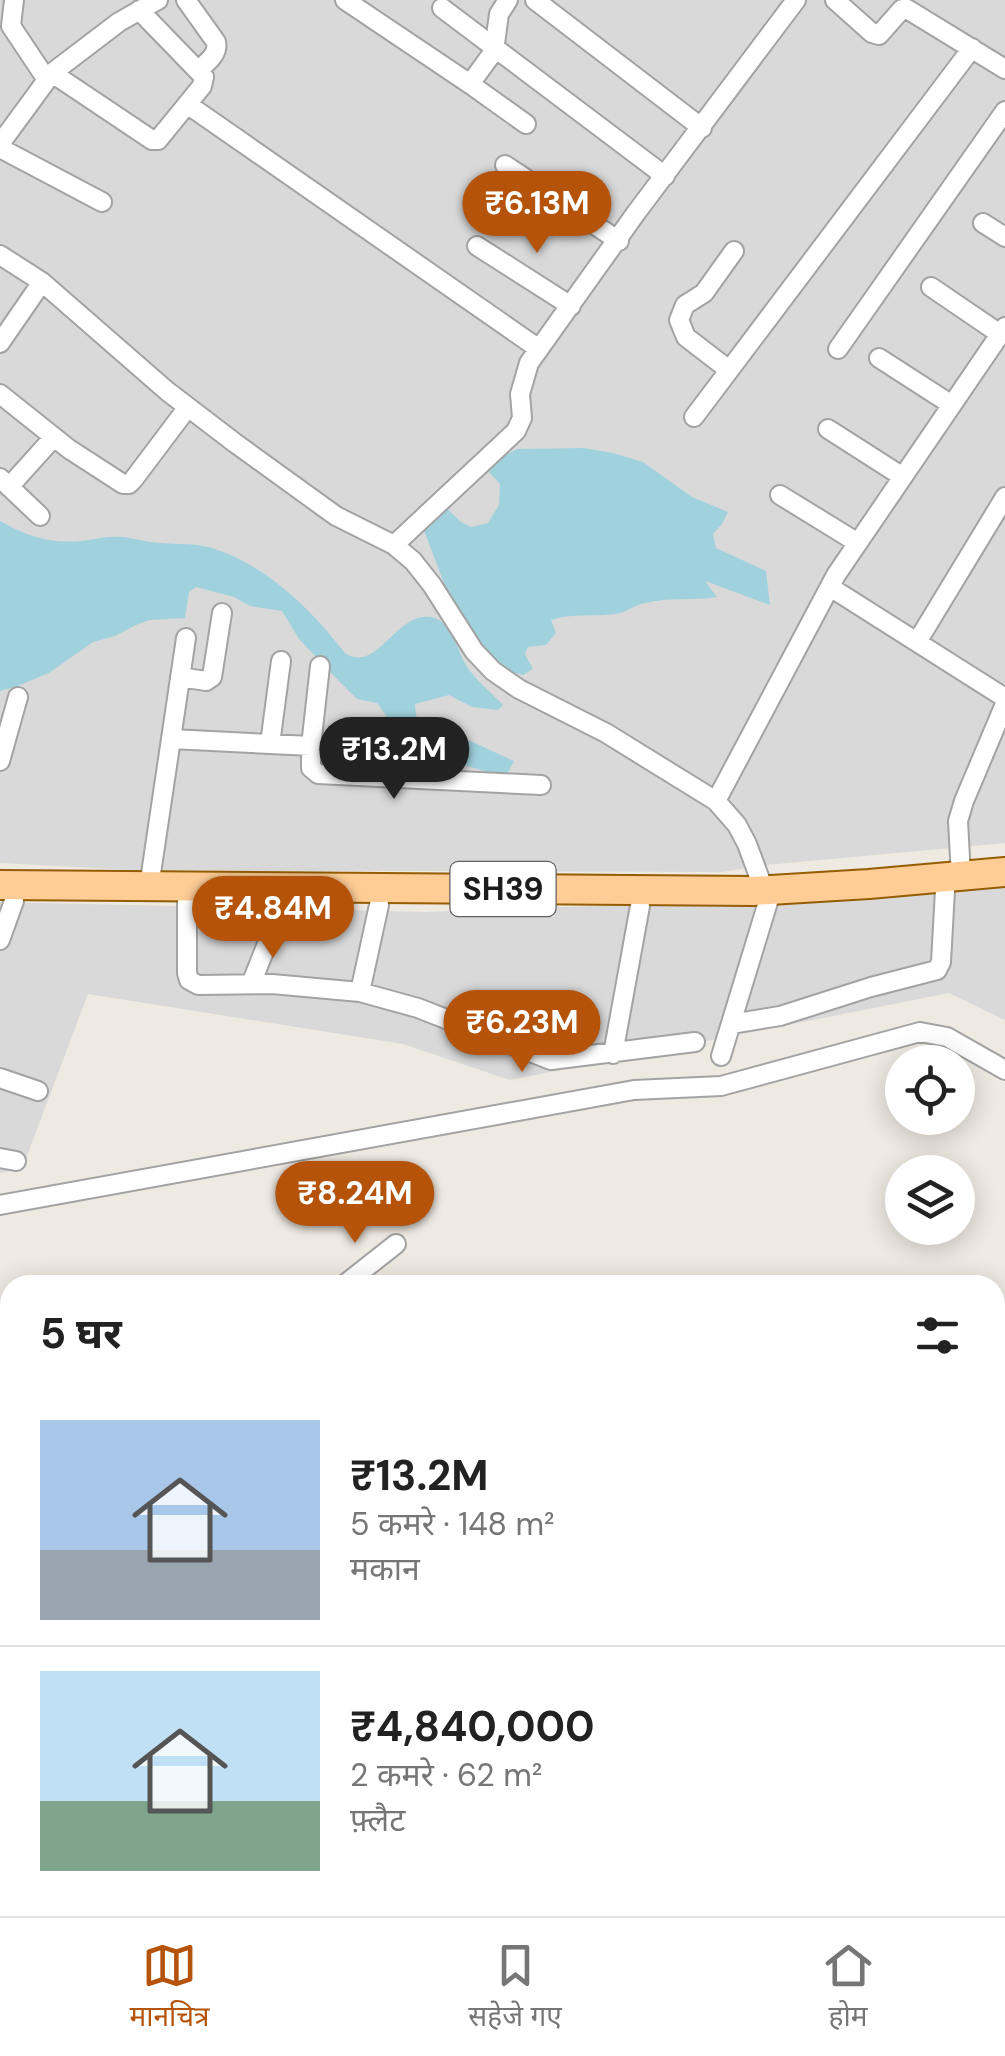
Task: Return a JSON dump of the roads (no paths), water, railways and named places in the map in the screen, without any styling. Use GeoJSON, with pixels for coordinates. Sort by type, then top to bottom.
{"type":"FeatureCollection","features":[{"type":"Feature","properties":{"kind":"main road","name":"SH39"},"geometry":{"type":"LineString","coordinates":[[953,883],[1005,872]]}},
{"type":"Feature","properties":{"kind":"main road","name":"SH39"},"geometry":{"type":"LineString","coordinates":[[5,895],[149,887],[186,895],[283,904],[640,906],[953,883],[1005,886]]}},
{"type":"Feature","properties":{"kind":"main road","name":"SH39"},"geometry":{"type":"LineString","coordinates":[[5,895],[597,891],[766,896]]}},
{"type":"Feature","properties":{"kind":"street"},"geometry":{"type":"LineString","coordinates":[[14,0],[10,26],[50,76],[155,141],[162,137],[204,77],[139,10]]}},
{"type":"Feature","properties":{"kind":"street"},"geometry":{"type":"LineString","coordinates":[[102,202],[0,146],[50,76],[119,22],[158,0]]}},
{"type":"Feature","properties":{"kind":"street"},"geometry":{"type":"LineString","coordinates":[[186,0],[216,42],[215,54],[199,70]]}},
{"type":"Feature","properties":{"kind":"street"},"geometry":{"type":"LineString","coordinates":[[345,0],[526,124]]}},
{"type":"Feature","properties":{"kind":"street"},"geometry":{"type":"LineString","coordinates":[[470,84],[488,62],[500,14],[508,0]]}},
{"type":"Feature","properties":{"kind":"street"},"geometry":{"type":"LineString","coordinates":[[535,0],[702,128]]}},
{"type":"Feature","properties":{"kind":"street"},"geometry":{"type":"LineString","coordinates":[[394,545],[516,431],[522,418],[520,394],[528,364],[796,0]]}},
{"type":"Feature","properties":{"kind":"street"},"geometry":{"type":"LineString","coordinates":[[835,0],[872,34],[879,35],[896,14],[907,10],[1005,69]]}},
{"type":"Feature","properties":{"kind":"street"},"geometry":{"type":"LineString","coordinates":[[442,8],[664,176]]}},
{"type":"Feature","properties":{"kind":"street"},"geometry":{"type":"LineString","coordinates":[[694,416],[972,48]]}},
{"type":"Feature","properties":{"kind":"street"},"geometry":{"type":"LineString","coordinates":[[187,104],[540,349]]}},
{"type":"Feature","properties":{"kind":"street"},"geometry":{"type":"LineString","coordinates":[[838,349],[1005,111]]}},
{"type":"Feature","properties":{"kind":"street"},"geometry":{"type":"LineString","coordinates":[[505,166],[618,241]]}},
{"type":"Feature","properties":{"kind":"street"},"geometry":{"type":"LineString","coordinates":[[982,223],[1005,237]]}},
{"type":"Feature","properties":{"kind":"street"},"geometry":{"type":"LineString","coordinates":[[477,246],[571,306]]}},
{"type":"Feature","properties":{"kind":"street"},"geometry":{"type":"LineString","coordinates":[[729,370],[686,338],[679,320],[685,305],[704,293],[734,251]]}},
{"type":"Feature","properties":{"kind":"street"},"geometry":{"type":"LineString","coordinates":[[0,255],[42,282],[188,407],[336,516],[394,545],[413,561],[474,651],[494,671],[519,689],[606,733],[716,801],[737,825],[766,896],[722,1056]]}},
{"type":"Feature","properties":{"kind":"street"},"geometry":{"type":"LineString","coordinates":[[0,343],[42,282]]}},
{"type":"Feature","properties":{"kind":"street"},"geometry":{"type":"LineString","coordinates":[[716,801],[830,586],[1002,331],[932,287]]}},
{"type":"Feature","properties":{"kind":"street"},"geometry":{"type":"LineString","coordinates":[[879,358],[952,405]]}},
{"type":"Feature","properties":{"kind":"street"},"geometry":{"type":"LineString","coordinates":[[0,394],[53,438],[117,482],[129,484],[188,407]]}},
{"type":"Feature","properties":{"kind":"street"},"geometry":{"type":"LineString","coordinates":[[828,429],[903,477]]}},
{"type":"Feature","properties":{"kind":"street"},"geometry":{"type":"LineString","coordinates":[[40,516],[5,482],[53,438]]}},
{"type":"Feature","properties":{"kind":"street"},"geometry":{"type":"LineString","coordinates":[[780,495],[858,544]]}},
{"type":"Feature","properties":{"kind":"street"},"geometry":{"type":"LineString","coordinates":[[917,642],[1005,498]]}},
{"type":"Feature","properties":{"kind":"street"},"geometry":{"type":"LineString","coordinates":[[731,1024],[780,1016],[938,970],[953,883],[958,822],[1005,701],[830,586]]}},
{"type":"Feature","properties":{"kind":"street"},"geometry":{"type":"LineString","coordinates":[[180,677],[206,681],[212,677],[222,613]]}},
{"type":"Feature","properties":{"kind":"street"},"geometry":{"type":"LineString","coordinates":[[149,887],[186,638]]}},
{"type":"Feature","properties":{"kind":"street"},"geometry":{"type":"LineString","coordinates":[[270,744],[281,660]]}},
{"type":"Feature","properties":{"kind":"street"},"geometry":{"type":"LineString","coordinates":[[320,666],[311,746],[311,768],[318,774],[541,786]]}},
{"type":"Feature","properties":{"kind":"street"},"geometry":{"type":"LineString","coordinates":[[0,762],[18,697]]}},
{"type":"Feature","properties":{"kind":"street"},"geometry":{"type":"LineString","coordinates":[[172,739],[311,746]]}},
{"type":"Feature","properties":{"kind":"street"},"geometry":{"type":"LineString","coordinates":[[0,940],[5,895]]}},
{"type":"Feature","properties":{"kind":"street"},"geometry":{"type":"LineString","coordinates":[[186,895],[189,980],[198,984],[360,992],[418,1008],[551,1060],[695,1042]]}},
{"type":"Feature","properties":{"kind":"street"},"geometry":{"type":"LineString","coordinates":[[251,984],[283,904]]}},
{"type":"Feature","properties":{"kind":"street"},"geometry":{"type":"LineString","coordinates":[[360,992],[379,905]]}},
{"type":"Feature","properties":{"kind":"street"},"geometry":{"type":"LineString","coordinates":[[613,1054],[640,906]]}},
{"type":"Feature","properties":{"kind":"street"},"geometry":{"type":"LineString","coordinates":[[0,1206],[634,1090],[721,1086],[920,1032],[948,1037],[1005,1070]]}},
{"type":"Feature","properties":{"kind":"street"},"geometry":{"type":"LineString","coordinates":[[0,1078],[38,1091]]}},
{"type":"Feature","properties":{"kind":"street"},"geometry":{"type":"LineString","coordinates":[[357,1275],[396,1244]]}},
{"type":"Feature","properties":{"kind":"water"},"geometry":{"type":"Polygon","coordinates":[[[583,448],[643,462],[692,497],[728,512],[713,534],[716,548],[766,571],[770,605],[705,581],[717,597],[654,601],[619,613],[551,620],[556,633],[546,645],[528,647],[525,654],[533,669],[523,675],[488,662],[454,609],[423,528],[441,503],[471,527],[488,523],[499,505],[500,484],[484,467],[517,449],[583,448]]]}},
{"type":"Feature","properties":{"kind":"water"},"geometry":{"type":"Polygon","coordinates":[[[0,521],[49,540],[122,537],[204,546],[232,556],[286,590],[345,653],[356,657],[375,651],[412,620],[432,617],[446,626],[470,670],[503,705],[498,710],[472,707],[449,695],[415,704],[416,716],[514,761],[507,774],[491,773],[434,756],[397,731],[377,703],[357,699],[299,639],[282,611],[250,606],[234,597],[196,587],[189,592],[185,618],[149,620],[136,625],[93,642],[49,673],[0,691],[0,521]]]}}]}
